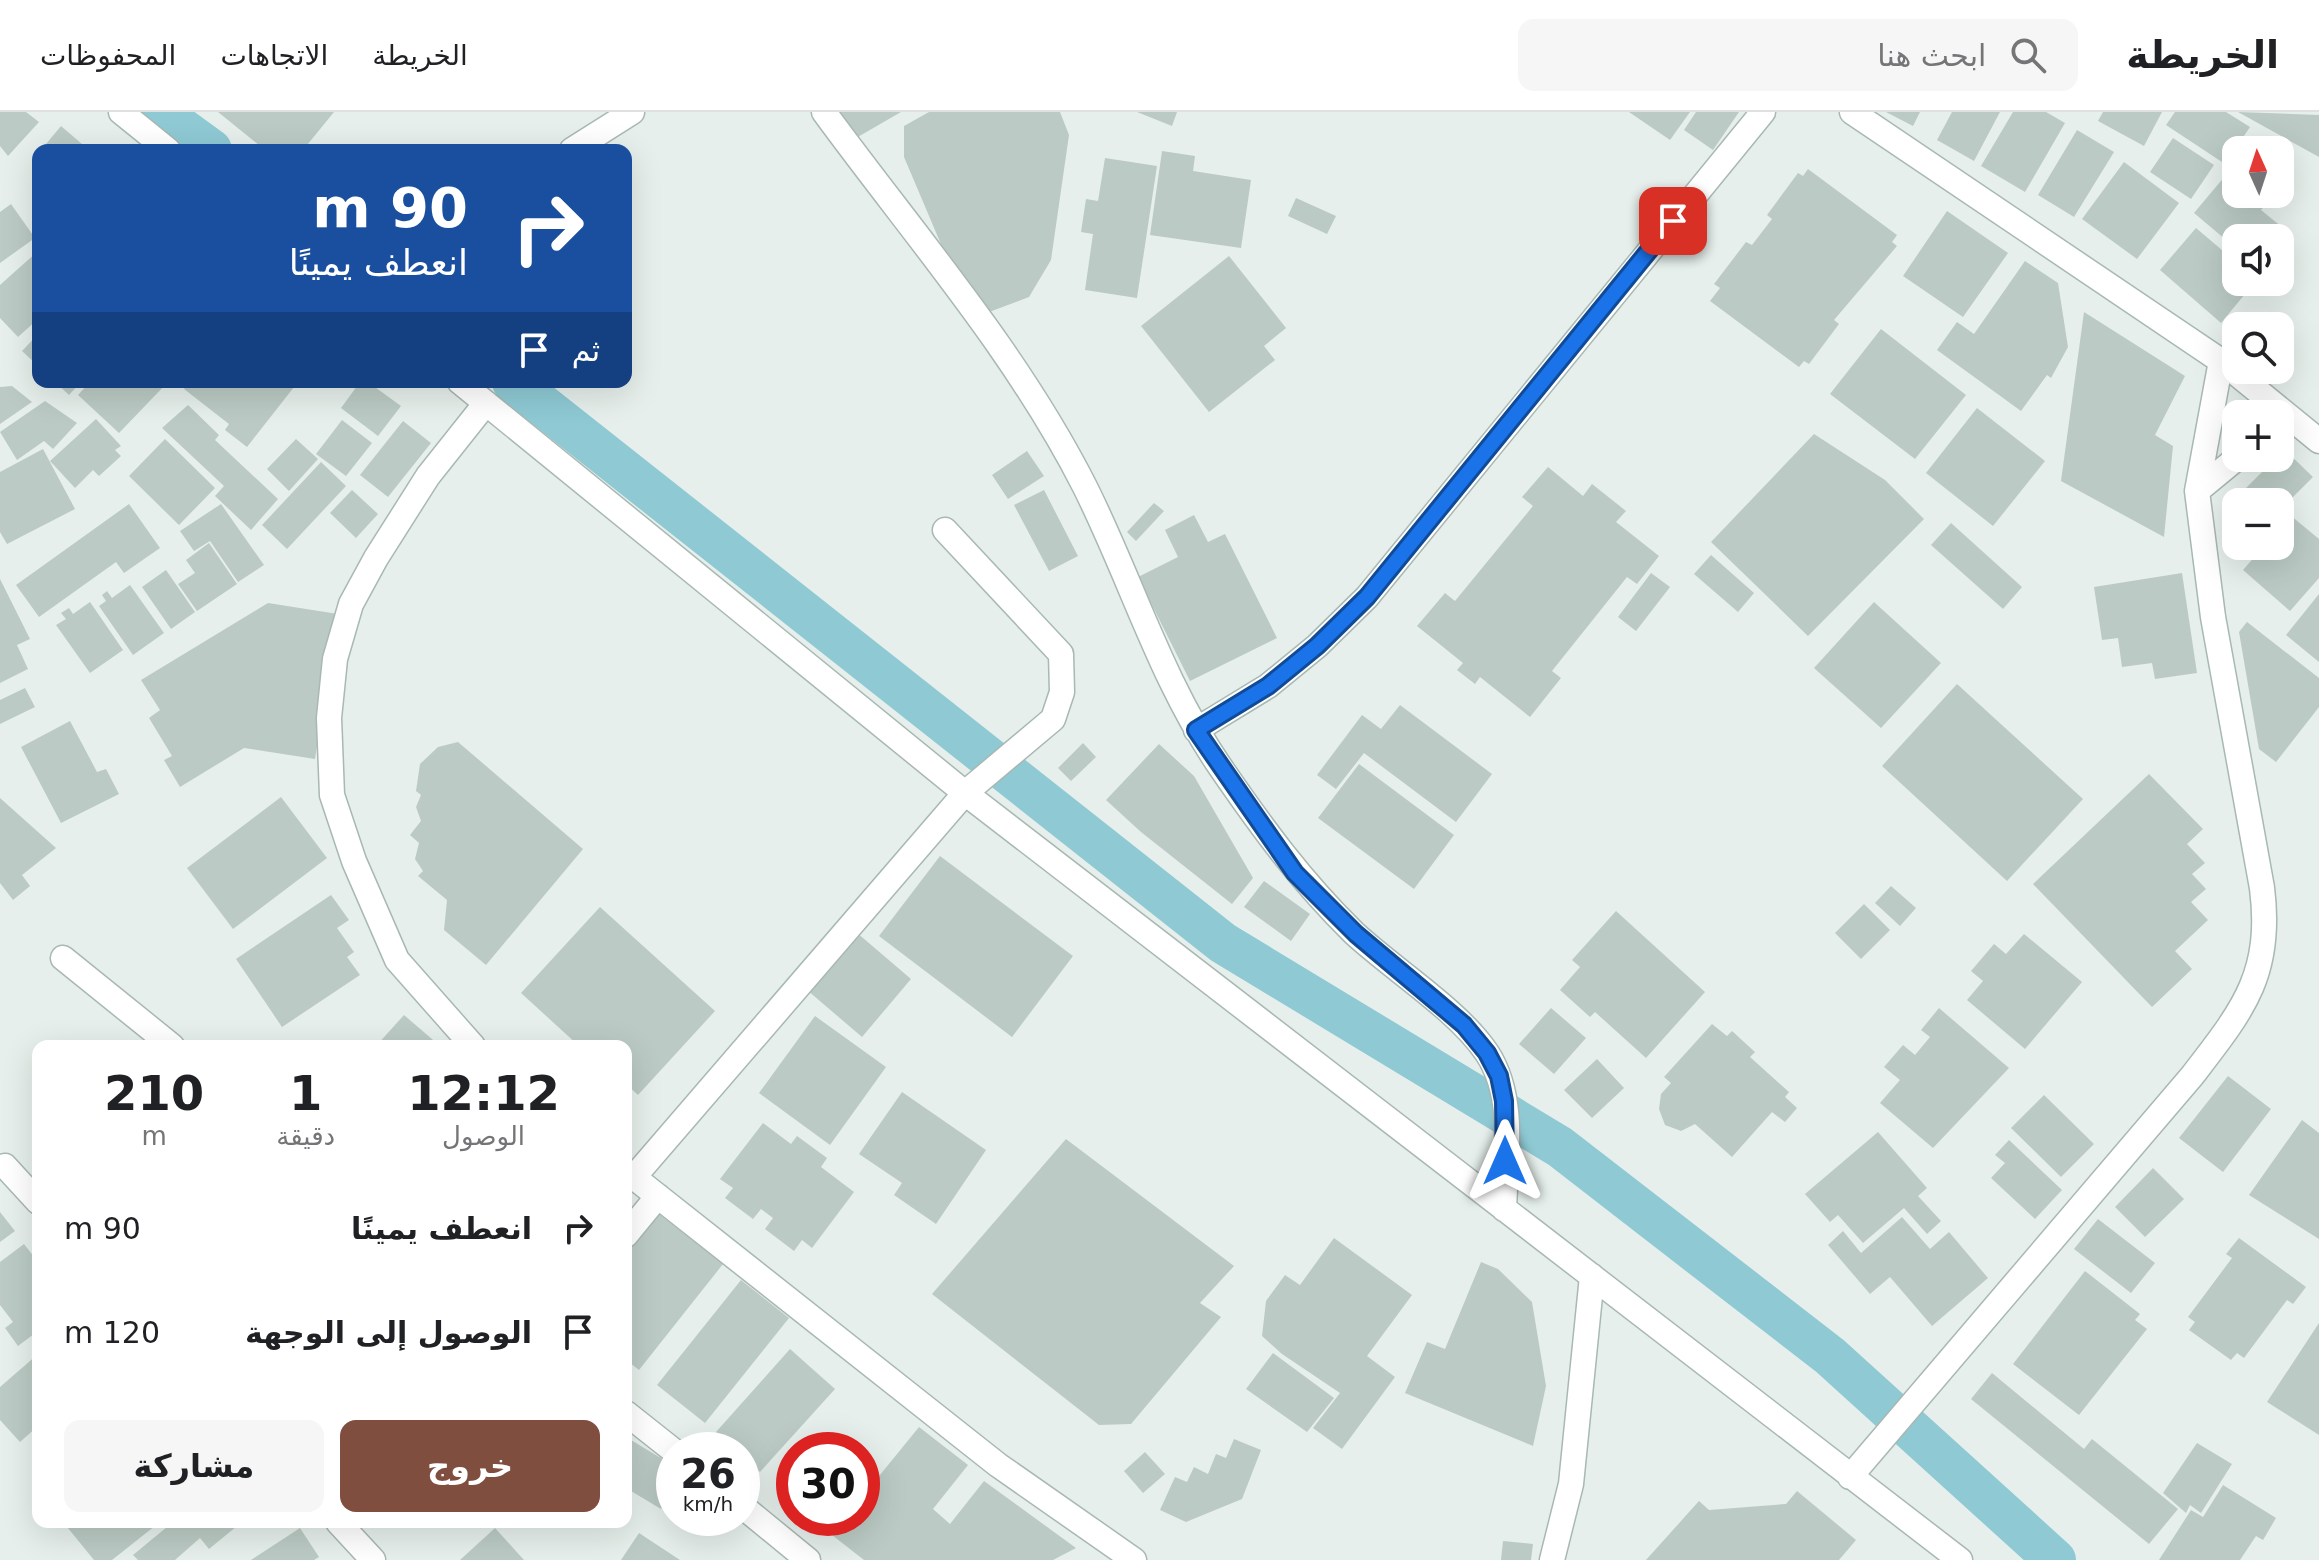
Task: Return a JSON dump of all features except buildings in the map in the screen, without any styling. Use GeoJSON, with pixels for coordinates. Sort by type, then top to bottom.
{"type":"FeatureCollection","features":[{"type":"Feature","properties":{"kind":"street"},"geometry":{"type":"LineString","coordinates":[[121,112],[161,144]]}},
{"type":"Feature","properties":{"kind":"street"},"geometry":{"type":"LineString","coordinates":[[581,144],[632,112]]}},
{"type":"Feature","properties":{"kind":"street"},"geometry":{"type":"LineString","coordinates":[[824,112],[909,229],[998,339],[1085,487],[1150,640],[1196,730],[1295,873],[1356,934],[1464,1025],[1487,1053],[1499,1076],[1504,1101],[1504,1209]]}},
{"type":"Feature","properties":{"kind":"street"},"geometry":{"type":"LineString","coordinates":[[1196,730],[1268,686],[1317,646],[1367,597],[1763,112]]}},
{"type":"Feature","properties":{"kind":"street"},"geometry":{"type":"LineString","coordinates":[[1852,112],[2221,361],[2264,400]]}},
{"type":"Feature","properties":{"kind":"street"},"geometry":{"type":"LineString","coordinates":[[1850,1477],[2192,1076],[2237,1018],[2261,967],[2267,926],[2262,888],[2213,617],[2197,491],[2221,361]]}},
{"type":"Feature","properties":{"kind":"street"},"geometry":{"type":"LineString","coordinates":[[467,388],[965,793],[1960,1560]]}},
{"type":"Feature","properties":{"kind":"street"},"geometry":{"type":"LineString","coordinates":[[468,1040],[397,960],[354,861],[332,795],[329,718],[335,659],[351,604],[428,476],[486,403]]}},
{"type":"Feature","properties":{"kind":"street"},"geometry":{"type":"LineString","coordinates":[[2294,425],[2319,441]]}},
{"type":"Feature","properties":{"kind":"street"},"geometry":{"type":"LineString","coordinates":[[2197,491],[2222,470]]}},
{"type":"Feature","properties":{"kind":"street"},"geometry":{"type":"LineString","coordinates":[[632,1172],[965,793],[1053,719],[1062,692],[1061,654],[945,530]]}},
{"type":"Feature","properties":{"kind":"street"},"geometry":{"type":"LineString","coordinates":[[63,958],[165,1040]]}},
{"type":"Feature","properties":{"kind":"street"},"geometry":{"type":"LineString","coordinates":[[5,1166],[32,1195]]}},
{"type":"Feature","properties":{"kind":"street"},"geometry":{"type":"LineString","coordinates":[[632,1176],[998,1465],[1134,1560]]}},
{"type":"Feature","properties":{"kind":"street"},"geometry":{"type":"LineString","coordinates":[[632,1228],[658,1196]]}},
{"type":"Feature","properties":{"kind":"street"},"geometry":{"type":"LineString","coordinates":[[1552,1560],[1571,1484],[1592,1276]]}},
{"type":"Feature","properties":{"kind":"street"},"geometry":{"type":"LineString","coordinates":[[632,1418],[656,1437]]}},
{"type":"Feature","properties":{"kind":"street"},"geometry":{"type":"LineString","coordinates":[[760,1521],[808,1560]]}},
{"type":"Feature","properties":{"kind":"street"},"geometry":{"type":"LineString","coordinates":[[344,1528],[373,1560]]}},
{"type":"Feature","properties":{"kind":"waterway"},"geometry":{"type":"LineString","coordinates":[[159,112],[203,144]]}},
{"type":"Feature","properties":{"kind":"waterway"},"geometry":{"type":"LineString","coordinates":[[521,388],[1223,943],[1560,1147],[1830,1356],[2055,1560]]}},
{"type":"Feature","properties":{"kind":"route"},"geometry":{"type":"LineString","coordinates":[[1505,1161],[1504,1101],[1499,1076],[1487,1053],[1464,1025],[1356,934],[1295,873],[1196,730],[1268,686],[1317,646],[1367,597],[1673,221]]}}]}
